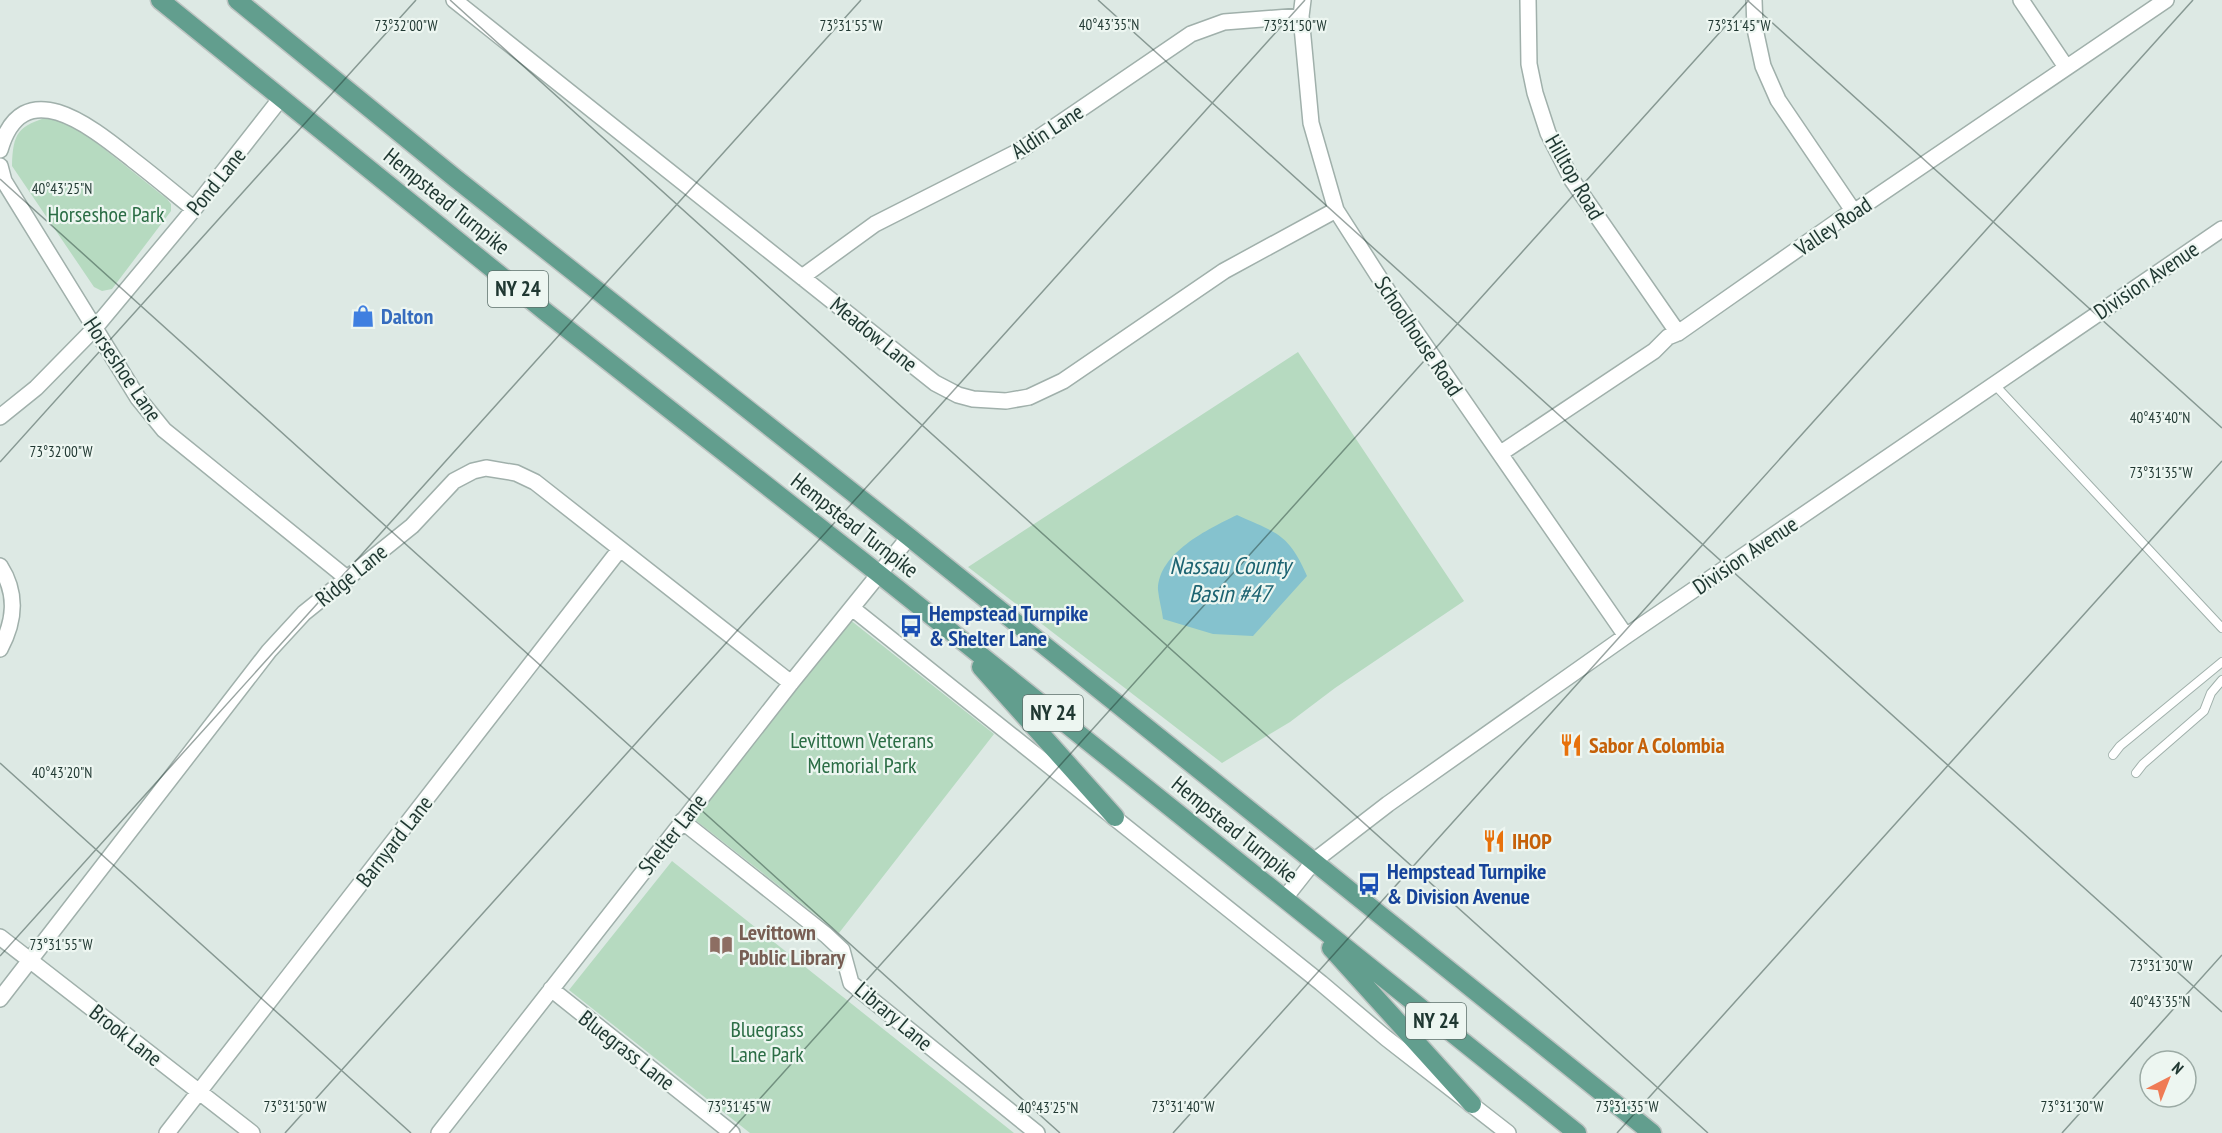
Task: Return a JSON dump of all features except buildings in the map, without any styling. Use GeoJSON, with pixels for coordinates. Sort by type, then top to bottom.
{"type":"FeatureCollection","features":[{"type":"Feature","properties":{"kind":"main road","name":"Hempstead Turnpike"},"geometry":{"type":"LineString","coordinates":[[160,0],[559,322],[879,574],[1577,1133]]}},
{"type":"Feature","properties":{"kind":"main road","name":"Hempstead Turnpike"},"geometry":{"type":"LineString","coordinates":[[237,0],[455,178],[909,537],[1652,1133]]}},
{"type":"Feature","properties":{"kind":"main road"},"geometry":{"type":"LineString","coordinates":[[945,627],[1115,817]]}},
{"type":"Feature","properties":{"kind":"main road"},"geometry":{"type":"LineString","coordinates":[[1290,904],[1472,1104]]}},
{"type":"Feature","properties":{"kind":"street","name":"Meadow Lane"},"geometry":{"type":"LineString","coordinates":[[454,0],[935,383],[958,395],[973,399],[1006,401],[1029,397],[1063,381],[1224,271],[1336,210]]}},
{"type":"Feature","properties":{"kind":"street","name":"Schoolhouse Road"},"geometry":{"type":"LineString","coordinates":[[1304,0],[1301,16],[1311,123],[1336,210],[1391,296],[1626,636]]}},
{"type":"Feature","properties":{"kind":"street","name":"Hilltop Road"},"geometry":{"type":"LineString","coordinates":[[1528,0],[1529,64],[1535,93],[1548,133],[1572,180],[1678,333]]}},
{"type":"Feature","properties":{"kind":"street"},"geometry":{"type":"LineString","coordinates":[[1754,0],[1755,29],[1764,66],[1778,100],[1854,212]]}},
{"type":"Feature","properties":{"kind":"street"},"geometry":{"type":"LineString","coordinates":[[2022,0],[2066,67]]}},
{"type":"Feature","properties":{"kind":"street","name":"Valley Road"},"geometry":{"type":"LineString","coordinates":[[1501,453],[1654,351],[1668,337],[1678,333],[1845,216],[2166,0]]}},
{"type":"Feature","properties":{"kind":"street","name":"Aldin Lane"},"geometry":{"type":"LineString","coordinates":[[802,277],[875,224],[1019,151],[1191,34],[1224,22],[1301,16]]}},
{"type":"Feature","properties":{"kind":"street","name":"Pond Lane"},"geometry":{"type":"LineString","coordinates":[[0,417],[36,388],[94,329],[194,209],[281,98]]}},
{"type":"Feature","properties":{"kind":"street"},"geometry":{"type":"LineString","coordinates":[[0,150],[3,138],[12,124],[28,112],[59,111],[75,117],[100,134],[194,209]]}},
{"type":"Feature","properties":{"kind":"street","name":"Horseshoe Lane"},"geometry":{"type":"LineString","coordinates":[[0,166],[4,181],[94,329],[138,398],[164,430],[348,579]]}},
{"type":"Feature","properties":{"kind":"street","name":"Division Avenue"},"geometry":{"type":"LineString","coordinates":[[1290,904],[1314,861],[1388,804],[1626,636],[2222,229]]}},
{"type":"Feature","properties":{"kind":"street","name":"Ridge Lane"},"geometry":{"type":"LineString","coordinates":[[0,999],[269,651],[304,613],[411,526],[454,481],[473,471],[486,468],[516,473],[534,482],[791,682]]}},
{"type":"Feature","properties":{"kind":"street","name":"Shelter Lane"},"geometry":{"type":"LineString","coordinates":[[439,1133],[791,682],[909,537]]}},
{"type":"Feature","properties":{"kind":"street","name":"Barnyard Lane"},"geometry":{"type":"LineString","coordinates":[[167,1133],[620,549]]}},
{"type":"Feature","properties":{"kind":"street"},"geometry":{"type":"LineString","coordinates":[[0,566],[7,577],[14,601],[11,625],[0,649]]}},
{"type":"Feature","properties":{"kind":"street"},"geometry":{"type":"LineString","coordinates":[[852,608],[1115,817],[1386,1038],[1508,1133]]}},
{"type":"Feature","properties":{"kind":"street","name":"Library Lane"},"geometry":{"type":"LineString","coordinates":[[682,821],[826,934],[842,950],[851,983],[1037,1133]]}},
{"type":"Feature","properties":{"kind":"street","name":"Brook Lane"},"geometry":{"type":"LineString","coordinates":[[0,937],[252,1133]]}},
{"type":"Feature","properties":{"kind":"street","name":"Bluegrass Lane"},"geometry":{"type":"LineString","coordinates":[[551,989],[714,1127],[732,1133]]}},
{"type":"Feature","properties":{"kind":"lane"},"geometry":{"type":"LineString","coordinates":[[1994,384],[2222,628]]}},
{"type":"Feature","properties":{"kind":"lane"},"geometry":{"type":"LineString","coordinates":[[2113,755],[2120,746],[2222,662]]}},
{"type":"Feature","properties":{"kind":"lane"},"geometry":{"type":"LineString","coordinates":[[2136,773],[2143,764],[2204,711],[2211,693],[2222,680]]}},
{"type":"Feature","properties":{"kind":"green space","name":"Horseshoe Park"},"geometry":{"type":"Polygon","coordinates":[[[51,116],[68,120],[171,204],[171,211],[112,289],[102,291],[94,287],[12,166],[14,145],[20,132],[31,123],[51,116]]]}},
{"type":"Feature","properties":{"kind":"green space"},"geometry":{"type":"Polygon","coordinates":[[[1298,352],[1464,601],[1335,688],[1290,722],[1222,763],[968,567],[1298,352]]]}},
{"type":"Feature","properties":{"kind":"green space","name":"Levittown Veterans Memorial Park"},"geometry":{"type":"Polygon","coordinates":[[[849,619],[994,734],[839,933],[694,819],[849,619]]]}},
{"type":"Feature","properties":{"kind":"green space","name":"Bluegrass Lane Park"},"geometry":{"type":"Polygon","coordinates":[[[672,861],[1014,1133],[750,1133],[569,990],[672,861]]]}},
{"type":"Feature","properties":{"kind":"water","name":"Nassau County Basin #47"},"geometry":{"type":"Polygon","coordinates":[[[1237,515],[1280,536],[1294,551],[1307,576],[1253,636],[1213,634],[1163,619],[1158,590],[1160,577],[1166,565],[1175,554],[1199,535],[1237,515]]]}},
{"type":"Feature","properties":{"kind":"place","name":"Dalton"},"geometry":{"type":"Point","coordinates":[363,316]}},
{"type":"Feature","properties":{"kind":"place","name":"Hempstead Turnpike & Shelter Lane"},"geometry":{"type":"Point","coordinates":[911,626]}},
{"type":"Feature","properties":{"kind":"place","name":"Sabor A Colombia"},"geometry":{"type":"Point","coordinates":[1571,745]}},
{"type":"Feature","properties":{"kind":"place","name":"IHOP"},"geometry":{"type":"Point","coordinates":[1494,841]}},
{"type":"Feature","properties":{"kind":"place","name":"Hempstead Turnpike & Division Avenue"},"geometry":{"type":"Point","coordinates":[1369,884]}},
{"type":"Feature","properties":{"kind":"place","name":"Levittown Public Library"},"geometry":{"type":"Point","coordinates":[721,945]}}]}
